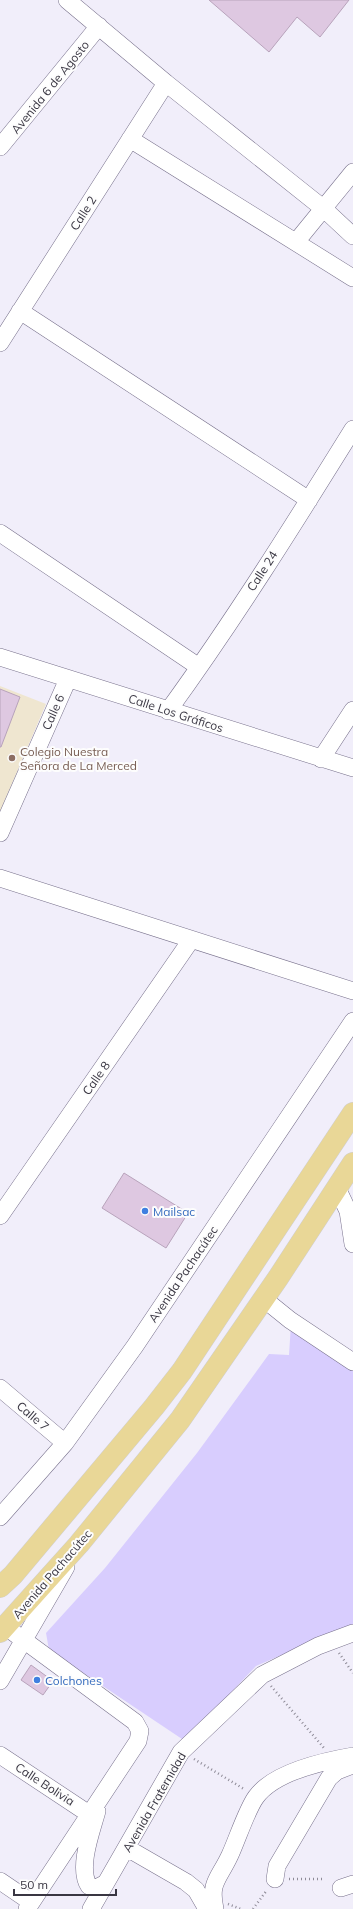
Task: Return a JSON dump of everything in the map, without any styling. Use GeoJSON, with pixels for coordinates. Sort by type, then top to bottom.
{"type":"FeatureCollection","features":[{"type":"Feature","properties":{"kind":"main road"},"geometry":{"type":"LineString","coordinates":[[0,1587],[14,1575],[182,1372],[353,1113]]}},
{"type":"Feature","properties":{"kind":"main road","name":"Avenida Pachacútec"},"geometry":{"type":"LineString","coordinates":[[3,1630],[79,1544],[180,1420],[347,1178]]}},
{"type":"Feature","properties":{"kind":"main road"},"geometry":{"type":"LineString","coordinates":[[81,1495],[103,1515]]}},
{"type":"Feature","properties":{"kind":"street"},"geometry":{"type":"LineString","coordinates":[[67,0],[166,83],[324,208],[353,236]]}},
{"type":"Feature","properties":{"kind":"street","name":"Avenida 6 de Agosto"},"geometry":{"type":"LineString","coordinates":[[0,132],[95,23]]}},
{"type":"Feature","properties":{"kind":"street","name":"Avenida 6 de Agosto"},"geometry":{"type":"LineString","coordinates":[[0,147],[95,23]]}},
{"type":"Feature","properties":{"kind":"street","name":"Calle 2"},"geometry":{"type":"LineString","coordinates":[[0,343],[166,83]]}},
{"type":"Feature","properties":{"kind":"street"},"geometry":{"type":"LineString","coordinates":[[130,138],[353,278]]}},
{"type":"Feature","properties":{"kind":"street"},"geometry":{"type":"LineString","coordinates":[[296,242],[353,172]]}},
{"type":"Feature","properties":{"kind":"street"},"geometry":{"type":"LineString","coordinates":[[20,311],[309,500]]}},
{"type":"Feature","properties":{"kind":"street","name":"Calle 24"},"geometry":{"type":"LineString","coordinates":[[168,711],[199,667],[309,500],[353,429]]}},
{"type":"Feature","properties":{"kind":"street"},"geometry":{"type":"LineString","coordinates":[[0,533],[199,667]]}},
{"type":"Feature","properties":{"kind":"street","name":"Calle Los Gráficos"},"geometry":{"type":"LineString","coordinates":[[0,658],[353,768]]}},
{"type":"Feature","properties":{"kind":"street","name":"Calle 6"},"geometry":{"type":"LineString","coordinates":[[0,833],[68,679]]}},
{"type":"Feature","properties":{"kind":"street"},"geometry":{"type":"LineString","coordinates":[[321,759],[353,710]]}},
{"type":"Feature","properties":{"kind":"street"},"geometry":{"type":"LineString","coordinates":[[0,878],[353,991]]}},
{"type":"Feature","properties":{"kind":"street","name":"Calle 8"},"geometry":{"type":"LineString","coordinates":[[0,1216],[191,940]]}},
{"type":"Feature","properties":{"kind":"street","name":"Avenida Pachacútec"},"geometry":{"type":"LineString","coordinates":[[0,1517],[66,1443],[139,1340],[353,1021]]}},
{"type":"Feature","properties":{"kind":"street"},"geometry":{"type":"LineString","coordinates":[[347,1178],[353,1244]]}},
{"type":"Feature","properties":{"kind":"street"},"geometry":{"type":"LineString","coordinates":[[264,1299],[290,1320],[353,1362]]}},
{"type":"Feature","properties":{"kind":"street","name":"Calle 7"},"geometry":{"type":"LineString","coordinates":[[0,1388],[66,1443]]}},
{"type":"Feature","properties":{"kind":"street"},"geometry":{"type":"LineString","coordinates":[[0,1680],[25,1640],[79,1544]]}},
{"type":"Feature","properties":{"kind":"street"},"geometry":{"type":"LineString","coordinates":[[0,1881],[29,1906],[138,1741],[140,1731],[135,1722],[25,1640],[3,1630]]}},
{"type":"Feature","properties":{"kind":"street","name":"Avenida Fraternidad"},"geometry":{"type":"LineString","coordinates":[[91,1909],[181,1752],[262,1675],[331,1641],[353,1633]]}},
{"type":"Feature","properties":{"kind":"street","name":"Calle Bolivia"},"geometry":{"type":"LineString","coordinates":[[0,1755],[90,1814]]}},
{"type":"Feature","properties":{"kind":"street"},"geometry":{"type":"LineString","coordinates":[[215,1909],[213,1888],[225,1867],[256,1796],[272,1782],[295,1771],[353,1756]]}},
{"type":"Feature","properties":{"kind":"street"},"geometry":{"type":"LineString","coordinates":[[276,1879],[277,1866],[329,1778],[337,1771],[353,1765]]}},
{"type":"Feature","properties":{"kind":"street"},"geometry":{"type":"LineString","coordinates":[[102,1795],[84,1863],[89,1886],[96,1888],[106,1883]]}},
{"type":"Feature","properties":{"kind":"street"},"geometry":{"type":"LineString","coordinates":[[127,1848],[186,1882],[196,1890],[207,1909]]}},
{"type":"Feature","properties":{"kind":"path"},"geometry":{"type":"LineString","coordinates":[[331,1641],[353,1673]]}},
{"type":"Feature","properties":{"kind":"path"},"geometry":{"type":"LineString","coordinates":[[262,1675],[334,1760]]}},
{"type":"Feature","properties":{"kind":"path"},"geometry":{"type":"LineString","coordinates":[[181,1752],[256,1796]]}},
{"type":"Feature","properties":{"kind":"shaded area","name":"Colegio Nuestra Señora de La Merced"},"geometry":{"type":"Polygon","coordinates":[[[0,686],[46,704],[0,812],[0,686]]]}},
{"type":"Feature","properties":{"kind":"shaded area"},"geometry":{"type":"Polygon","coordinates":[[[291,1324],[353,1362],[353,1624],[256,1666],[185,1741],[49,1650],[46,1633],[105,1568],[197,1453],[269,1354],[289,1355],[291,1324]]]}},
{"type":"Feature","properties":{"kind":"building"},"geometry":{"type":"Polygon","coordinates":[[[209,0],[349,0],[320,37],[297,17],[269,52],[209,0]]]}},
{"type":"Feature","properties":{"kind":"building"},"geometry":{"type":"Polygon","coordinates":[[[0,689],[20,697],[1,747],[0,747],[0,689]]]}},
{"type":"Feature","properties":{"kind":"building","name":"Mailsac"},"geometry":{"type":"Polygon","coordinates":[[[124,1173],[188,1213],[166,1248],[102,1208],[124,1173]]]}},
{"type":"Feature","properties":{"kind":"building","name":"Colchones"},"geometry":{"type":"Polygon","coordinates":[[[31,1665],[53,1681],[43,1695],[21,1680],[31,1665]]]}},
{"type":"Feature","properties":{"kind":"place","name":"Colegio Nuestra Señora de La Merced"},"geometry":{"type":"Point","coordinates":[12,758]}},
{"type":"Feature","properties":{"kind":"place","name":"Mailsac"},"geometry":{"type":"Point","coordinates":[145,1211]}},
{"type":"Feature","properties":{"kind":"place","name":"Colchones"},"geometry":{"type":"Point","coordinates":[37,1680]}}]}
